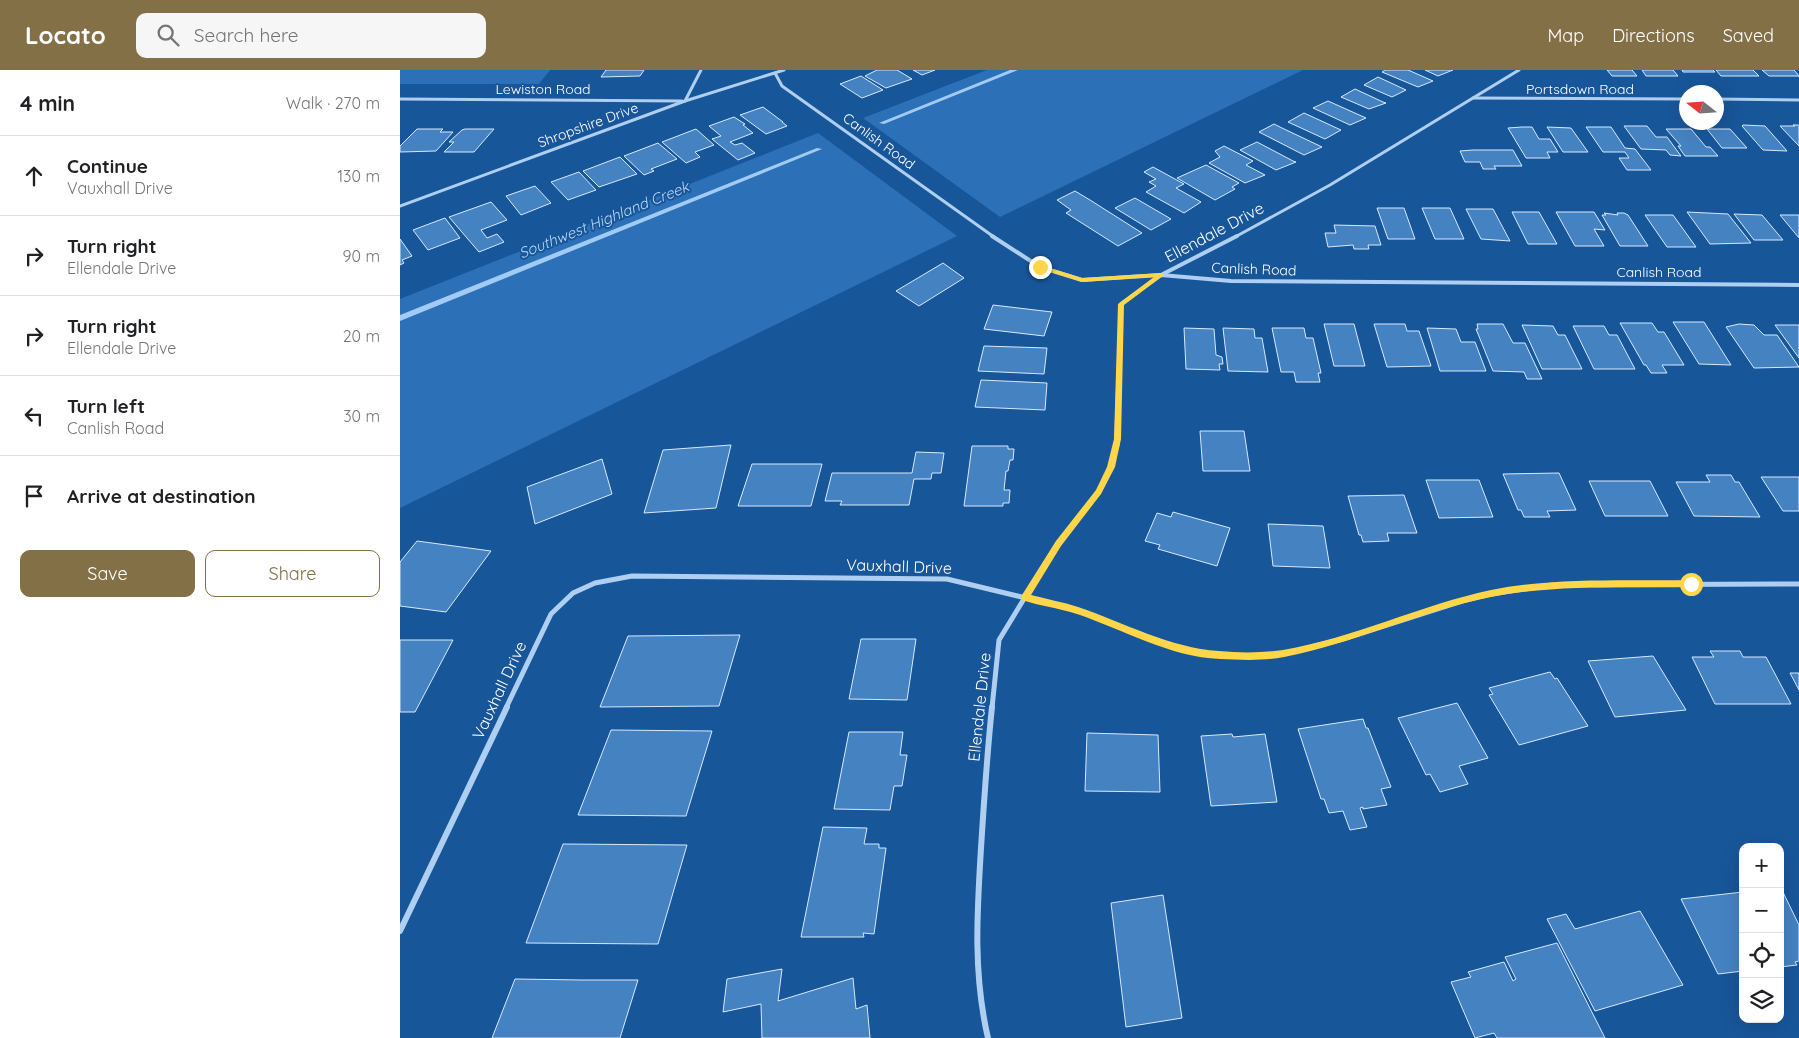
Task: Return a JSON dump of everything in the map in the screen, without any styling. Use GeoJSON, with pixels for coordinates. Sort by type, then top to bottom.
{"type":"FeatureCollection","features":[{"type":"Feature","properties":{"kind":"street"},"geometry":{"type":"LineString","coordinates":[[685,101],[701,70]]}},
{"type":"Feature","properties":{"kind":"street","name":"Shropshire Drive"},"geometry":{"type":"LineString","coordinates":[[400,206],[685,101],[784,70]]}},
{"type":"Feature","properties":{"kind":"street","name":"Ellendale Drive"},"geometry":{"type":"LineString","coordinates":[[988,1038],[982,1012],[976,954],[977,908],[987,754],[999,640],[1058,543],[1099,492],[1111,467],[1118,439],[1121,304],[1161,275],[1202,256],[1330,185],[1520,70]]}},
{"type":"Feature","properties":{"kind":"street","name":"Canlish Road"},"geometry":{"type":"LineString","coordinates":[[775,73],[782,86],[1021,256],[1040,267],[1082,280],[1161,275],[1231,281],[1799,284]]}},
{"type":"Feature","properties":{"kind":"street","name":"Lewiston Road"},"geometry":{"type":"LineString","coordinates":[[400,98],[685,101]]}},
{"type":"Feature","properties":{"kind":"street","name":"Portsdown Road"},"geometry":{"type":"LineString","coordinates":[[1473,98],[1679,99]]}},
{"type":"Feature","properties":{"kind":"street"},"geometry":{"type":"LineString","coordinates":[[1724,99],[1799,100]]}},
{"type":"Feature","properties":{"kind":"street","name":"Vauxhall Drive"},"geometry":{"type":"LineString","coordinates":[[400,931],[551,614],[573,593],[595,583],[632,576],[947,579],[1076,610],[1180,649],[1218,655],[1251,656],[1283,654],[1344,639],[1462,601],[1491,594],[1552,585],[1799,584]]}},
{"type":"Feature","properties":{"kind":"shaded area"},"geometry":{"type":"Polygon","coordinates":[[[400,70],[550,70],[539,84],[400,84],[400,70]]]}},
{"type":"Feature","properties":{"kind":"shaded area"},"geometry":{"type":"Polygon","coordinates":[[[987,70],[1303,70],[1000,217],[863,118],[987,70]]]}},
{"type":"Feature","properties":{"kind":"shaded area"},"geometry":{"type":"Polygon","coordinates":[[[818,133],[957,236],[400,508],[400,299],[818,133]]]}},
{"type":"Feature","properties":{"kind":"building"},"geometry":{"type":"Polygon","coordinates":[[[606,70],[644,70],[640,76],[601,77],[606,70]]]}},
{"type":"Feature","properties":{"kind":"building"},"geometry":{"type":"Polygon","coordinates":[[[877,70],[897,70],[912,79],[886,88],[865,76],[877,70]]]}},
{"type":"Feature","properties":{"kind":"building"},"geometry":{"type":"Polygon","coordinates":[[[913,70],[935,70],[922,75],[913,70]]]}},
{"type":"Feature","properties":{"kind":"building"},"geometry":{"type":"Polygon","coordinates":[[[1385,70],[1408,70],[1433,81],[1418,87],[1382,72],[1385,70]]]}},
{"type":"Feature","properties":{"kind":"building"},"geometry":{"type":"Polygon","coordinates":[[[1425,70],[1453,70],[1438,76],[1425,70]]]}},
{"type":"Feature","properties":{"kind":"building"},"geometry":{"type":"Polygon","coordinates":[[[1607,70],[1632,70],[1637,76],[1612,76],[1607,70]]]}},
{"type":"Feature","properties":{"kind":"building"},"geometry":{"type":"Polygon","coordinates":[[[1642,70],[1673,70],[1678,76],[1646,76],[1642,70]]]}},
{"type":"Feature","properties":{"kind":"building"},"geometry":{"type":"Polygon","coordinates":[[[1682,70],[1713,70],[1715,72],[1683,72],[1682,70]]]}},
{"type":"Feature","properties":{"kind":"building"},"geometry":{"type":"Polygon","coordinates":[[[1716,70],[1753,70],[1759,76],[1721,76],[1716,70]]]}},
{"type":"Feature","properties":{"kind":"building"},"geometry":{"type":"Polygon","coordinates":[[[1762,70],[1794,70],[1799,76],[1769,76],[1762,70]]]}},
{"type":"Feature","properties":{"kind":"building"},"geometry":{"type":"Polygon","coordinates":[[[861,76],[883,90],[862,98],[840,84],[861,76]]]}},
{"type":"Feature","properties":{"kind":"building"},"geometry":{"type":"Polygon","coordinates":[[[1378,77],[1406,90],[1392,97],[1364,85],[1378,77]]]}},
{"type":"Feature","properties":{"kind":"building"},"geometry":{"type":"Polygon","coordinates":[[[1355,89],[1386,103],[1369,109],[1341,97],[1355,89]]]}},
{"type":"Feature","properties":{"kind":"building"},"geometry":{"type":"Polygon","coordinates":[[[1328,101],[1366,118],[1350,125],[1313,108],[1328,101]]]}},
{"type":"Feature","properties":{"kind":"building"},"geometry":{"type":"Polygon","coordinates":[[[763,107],[787,126],[766,134],[740,115],[763,107]]]}},
{"type":"Feature","properties":{"kind":"building"},"geometry":{"type":"Polygon","coordinates":[[[1304,113],[1341,130],[1325,139],[1288,122],[1304,113]]]}},
{"type":"Feature","properties":{"kind":"building"},"geometry":{"type":"Polygon","coordinates":[[[734,117],[745,124],[743,125],[753,133],[730,142],[735,145],[742,143],[755,153],[738,160],[712,139],[721,136],[709,126],[734,117]]]}},
{"type":"Feature","properties":{"kind":"building"},"geometry":{"type":"Polygon","coordinates":[[[1274,124],[1322,147],[1304,155],[1259,132],[1274,124]]]}},
{"type":"Feature","properties":{"kind":"building"},"geometry":{"type":"Polygon","coordinates":[[[1743,125],[1765,126],[1787,151],[1763,150],[1743,125]]]}},
{"type":"Feature","properties":{"kind":"building"},"geometry":{"type":"Polygon","coordinates":[[[1793,125],[1799,125],[1799,146],[1780,126],[1795,126],[1793,125]]]}},
{"type":"Feature","properties":{"kind":"building"},"geometry":{"type":"Polygon","coordinates":[[[1624,126],[1647,126],[1656,137],[1667,137],[1681,156],[1670,155],[1666,150],[1641,149],[1624,126]]]}},
{"type":"Feature","properties":{"kind":"building"},"geometry":{"type":"Polygon","coordinates":[[[1532,127],[1539,139],[1550,139],[1558,152],[1547,152],[1550,158],[1526,158],[1508,128],[1532,127]]]}},
{"type":"Feature","properties":{"kind":"building"},"geometry":{"type":"Polygon","coordinates":[[[1547,127],[1571,128],[1588,152],[1563,152],[1547,127]]]}},
{"type":"Feature","properties":{"kind":"building"},"geometry":{"type":"Polygon","coordinates":[[[1586,127],[1611,127],[1625,148],[1635,149],[1651,170],[1627,170],[1619,158],[1629,158],[1625,152],[1603,152],[1586,127]]]}},
{"type":"Feature","properties":{"kind":"building"},"geometry":{"type":"Polygon","coordinates":[[[417,129],[443,129],[440,132],[453,132],[436,151],[400,152],[400,146],[417,129]]]}},
{"type":"Feature","properties":{"kind":"building"},"geometry":{"type":"Polygon","coordinates":[[[465,129],[494,129],[474,152],[444,152],[454,142],[449,142],[465,129]]]}},
{"type":"Feature","properties":{"kind":"building"},"geometry":{"type":"Polygon","coordinates":[[[696,129],[714,145],[695,152],[700,157],[686,163],[662,142],[696,129]]]}},
{"type":"Feature","properties":{"kind":"building"},"geometry":{"type":"Polygon","coordinates":[[[1666,129],[1692,130],[1706,147],[1710,147],[1718,156],[1685,156],[1678,146],[1681,146],[1666,129]]]}},
{"type":"Feature","properties":{"kind":"building"},"geometry":{"type":"Polygon","coordinates":[[[1730,129],[1747,148],[1722,148],[1708,130],[1730,129]]]}},
{"type":"Feature","properties":{"kind":"building"},"geometry":{"type":"Polygon","coordinates":[[[1257,142],[1296,162],[1276,170],[1240,150],[1257,142]]]}},
{"type":"Feature","properties":{"kind":"building"},"geometry":{"type":"Polygon","coordinates":[[[658,143],[677,159],[651,169],[654,171],[644,175],[624,156],[658,143]]]}},
{"type":"Feature","properties":{"kind":"building"},"geometry":{"type":"Polygon","coordinates":[[[1224,146],[1253,161],[1246,165],[1265,175],[1245,183],[1209,163],[1220,157],[1215,151],[1224,146]]]}},
{"type":"Feature","properties":{"kind":"building"},"geometry":{"type":"Polygon","coordinates":[[[1513,150],[1522,166],[1494,166],[1496,169],[1483,169],[1480,162],[1465,162],[1460,151],[1513,150]]]}},
{"type":"Feature","properties":{"kind":"building"},"geometry":{"type":"Polygon","coordinates":[[[620,157],[637,174],[599,187],[583,171],[620,157]]]}},
{"type":"Feature","properties":{"kind":"building"},"geometry":{"type":"Polygon","coordinates":[[[1206,165],[1239,183],[1232,187],[1235,189],[1215,200],[1177,178],[1206,165]]]}},
{"type":"Feature","properties":{"kind":"building"},"geometry":{"type":"Polygon","coordinates":[[[1153,167],[1184,184],[1176,188],[1201,202],[1184,213],[1146,192],[1156,186],[1149,182],[1156,179],[1144,172],[1153,167]]]}},
{"type":"Feature","properties":{"kind":"building"},"geometry":{"type":"Polygon","coordinates":[[[579,172],[596,190],[568,200],[551,182],[579,172]]]}},
{"type":"Feature","properties":{"kind":"building"},"geometry":{"type":"Polygon","coordinates":[[[535,186],[551,203],[521,215],[506,196],[535,186]]]}},
{"type":"Feature","properties":{"kind":"building"},"geometry":{"type":"Polygon","coordinates":[[[1075,191],[1142,233],[1118,246],[1066,213],[1071,210],[1057,200],[1075,191]]]}},
{"type":"Feature","properties":{"kind":"building"},"geometry":{"type":"Polygon","coordinates":[[[1135,198],[1171,219],[1151,230],[1115,208],[1135,198]]]}},
{"type":"Feature","properties":{"kind":"building"},"geometry":{"type":"Polygon","coordinates":[[[491,202],[507,220],[481,230],[487,238],[497,234],[504,242],[479,252],[449,217],[491,202]]]}},
{"type":"Feature","properties":{"kind":"building"},"geometry":{"type":"Polygon","coordinates":[[[1377,208],[1404,208],[1415,239],[1388,239],[1377,208]]]}},
{"type":"Feature","properties":{"kind":"building"},"geometry":{"type":"Polygon","coordinates":[[[1422,208],[1450,208],[1464,239],[1435,239],[1422,208]]]}},
{"type":"Feature","properties":{"kind":"building"},"geometry":{"type":"Polygon","coordinates":[[[1466,209],[1493,209],[1510,241],[1481,239],[1466,209]]]}},
{"type":"Feature","properties":{"kind":"building"},"geometry":{"type":"Polygon","coordinates":[[[1512,212],[1539,212],[1557,244],[1528,244],[1512,212]]]}},
{"type":"Feature","properties":{"kind":"building"},"geometry":{"type":"Polygon","coordinates":[[[1556,212],[1594,212],[1605,230],[1594,229],[1604,246],[1575,246],[1556,212]]]}},
{"type":"Feature","properties":{"kind":"building"},"geometry":{"type":"Polygon","coordinates":[[[1687,212],[1728,214],[1751,243],[1710,244],[1687,212]]]}},
{"type":"Feature","properties":{"kind":"building"},"geometry":{"type":"Polygon","coordinates":[[[1604,213],[1618,215],[1617,213],[1624,213],[1628,215],[1648,246],[1620,246],[1602,215],[1606,215],[1604,213]]]}},
{"type":"Feature","properties":{"kind":"building"},"geometry":{"type":"Polygon","coordinates":[[[1734,214],[1762,215],[1783,240],[1754,240],[1734,214]]]}},
{"type":"Feature","properties":{"kind":"building"},"geometry":{"type":"Polygon","coordinates":[[[1645,215],[1673,215],[1696,247],[1667,247],[1645,215]]]}},
{"type":"Feature","properties":{"kind":"building"},"geometry":{"type":"Polygon","coordinates":[[[1780,215],[1799,215],[1799,238],[1780,215]]]}},
{"type":"Feature","properties":{"kind":"building"},"geometry":{"type":"Polygon","coordinates":[[[445,218],[460,238],[428,250],[413,230],[445,218]]]}},
{"type":"Feature","properties":{"kind":"building"},"geometry":{"type":"Polygon","coordinates":[[[1334,225],[1375,226],[1381,245],[1368,245],[1369,249],[1354,249],[1353,245],[1328,247],[1325,233],[1336,233],[1334,225]]]}},
{"type":"Feature","properties":{"kind":"building"},"geometry":{"type":"Polygon","coordinates":[[[400,239],[412,256],[402,260],[404,263],[400,265],[400,239]]]}},
{"type":"Feature","properties":{"kind":"building"},"geometry":{"type":"Polygon","coordinates":[[[943,263],[964,278],[919,306],[896,291],[943,263]]]}},
{"type":"Feature","properties":{"kind":"building"},"geometry":{"type":"Polygon","coordinates":[[[993,305],[1052,312],[1044,336],[984,329],[993,305]]]}},
{"type":"Feature","properties":{"kind":"building"},"geometry":{"type":"Polygon","coordinates":[[[1673,322],[1704,322],[1731,365],[1699,364],[1673,322]]]}},
{"type":"Feature","properties":{"kind":"building"},"geometry":{"type":"Polygon","coordinates":[[[1620,323],[1652,323],[1658,332],[1664,332],[1684,365],[1662,365],[1667,373],[1651,373],[1646,365],[1644,365],[1620,323]]]}},
{"type":"Feature","properties":{"kind":"building"},"geometry":{"type":"Polygon","coordinates":[[[1324,324],[1354,324],[1365,366],[1334,366],[1324,324]]]}},
{"type":"Feature","properties":{"kind":"building"},"geometry":{"type":"Polygon","coordinates":[[[1374,324],[1405,324],[1407,331],[1419,331],[1431,366],[1387,367],[1374,324]]]}},
{"type":"Feature","properties":{"kind":"building"},"geometry":{"type":"Polygon","coordinates":[[[1477,324],[1503,324],[1513,343],[1525,343],[1542,379],[1527,379],[1524,372],[1493,371],[1476,329],[1478,329],[1477,324]]]}},
{"type":"Feature","properties":{"kind":"building"},"geometry":{"type":"Polygon","coordinates":[[[1739,324],[1754,325],[1764,335],[1777,335],[1799,367],[1754,368],[1726,327],[1739,324]]]}},
{"type":"Feature","properties":{"kind":"building"},"geometry":{"type":"Polygon","coordinates":[[[1522,325],[1553,326],[1558,335],[1565,335],[1582,369],[1542,369],[1522,325]]]}},
{"type":"Feature","properties":{"kind":"building"},"geometry":{"type":"Polygon","coordinates":[[[1775,325],[1799,325],[1799,358],[1775,325]]]}},
{"type":"Feature","properties":{"kind":"building"},"geometry":{"type":"Polygon","coordinates":[[[1573,326],[1604,326],[1609,335],[1617,335],[1635,369],[1594,369],[1573,326]]]}},
{"type":"Feature","properties":{"kind":"building"},"geometry":{"type":"Polygon","coordinates":[[[1184,328],[1214,329],[1216,355],[1222,357],[1223,364],[1219,364],[1220,370],[1186,369],[1184,328]]]}},
{"type":"Feature","properties":{"kind":"building"},"geometry":{"type":"Polygon","coordinates":[[[1223,328],[1254,329],[1255,338],[1262,338],[1268,372],[1228,371],[1223,328]]]}},
{"type":"Feature","properties":{"kind":"building"},"geometry":{"type":"Polygon","coordinates":[[[1272,328],[1304,328],[1306,338],[1313,338],[1321,373],[1318,373],[1320,382],[1296,382],[1294,372],[1281,372],[1272,328]]]}},
{"type":"Feature","properties":{"kind":"building"},"geometry":{"type":"Polygon","coordinates":[[[1427,328],[1456,329],[1461,342],[1475,342],[1486,371],[1440,371],[1427,328]]]}},
{"type":"Feature","properties":{"kind":"building"},"geometry":{"type":"Polygon","coordinates":[[[984,346],[1047,348],[1044,374],[978,371],[984,346]]]}},
{"type":"Feature","properties":{"kind":"building"},"geometry":{"type":"Polygon","coordinates":[[[981,380],[1047,383],[1045,410],[975,407],[981,380]]]}},
{"type":"Feature","properties":{"kind":"building"},"geometry":{"type":"Polygon","coordinates":[[[1200,431],[1244,431],[1250,471],[1203,471],[1200,431]]]}},
{"type":"Feature","properties":{"kind":"building"},"geometry":{"type":"Polygon","coordinates":[[[731,445],[716,508],[644,513],[663,450],[731,445]]]}},
{"type":"Feature","properties":{"kind":"building"},"geometry":{"type":"Polygon","coordinates":[[[972,446],[1008,446],[1008,449],[1014,449],[1013,460],[1010,460],[1008,471],[1006,471],[1004,490],[1010,490],[1009,503],[1003,503],[1003,506],[964,506],[972,446]]]}},
{"type":"Feature","properties":{"kind":"building"},"geometry":{"type":"Polygon","coordinates":[[[916,452],[944,453],[941,473],[932,473],[931,479],[914,479],[909,505],[840,505],[842,501],[825,501],[832,473],[912,473],[916,452]]]}},
{"type":"Feature","properties":{"kind":"building"},"geometry":{"type":"Polygon","coordinates":[[[602,459],[612,494],[535,524],[527,487],[602,459]]]}},
{"type":"Feature","properties":{"kind":"building"},"geometry":{"type":"Polygon","coordinates":[[[752,464],[822,464],[811,506],[738,506],[752,464]]]}},
{"type":"Feature","properties":{"kind":"building"},"geometry":{"type":"Polygon","coordinates":[[[1559,473],[1576,510],[1547,511],[1550,517],[1524,517],[1521,510],[1518,510],[1503,474],[1559,473]]]}},
{"type":"Feature","properties":{"kind":"building"},"geometry":{"type":"Polygon","coordinates":[[[1706,475],[1731,475],[1735,482],[1739,482],[1760,517],[1694,516],[1676,482],[1710,482],[1706,475]]]}},
{"type":"Feature","properties":{"kind":"building"},"geometry":{"type":"Polygon","coordinates":[[[1761,477],[1799,477],[1799,511],[1783,511],[1761,477]]]}},
{"type":"Feature","properties":{"kind":"building"},"geometry":{"type":"Polygon","coordinates":[[[1426,480],[1479,480],[1493,517],[1439,518],[1426,480]]]}},
{"type":"Feature","properties":{"kind":"building"},"geometry":{"type":"Polygon","coordinates":[[[1589,481],[1650,481],[1668,516],[1605,516],[1589,481]]]}},
{"type":"Feature","properties":{"kind":"building"},"geometry":{"type":"Polygon","coordinates":[[[1404,495],[1417,533],[1387,533],[1389,541],[1363,542],[1361,535],[1359,535],[1348,496],[1404,495]]]}},
{"type":"Feature","properties":{"kind":"building"},"geometry":{"type":"Polygon","coordinates":[[[1173,512],[1230,528],[1217,566],[1158,549],[1160,545],[1145,541],[1157,513],[1171,517],[1173,512]]]}},
{"type":"Feature","properties":{"kind":"building"},"geometry":{"type":"Polygon","coordinates":[[[1268,524],[1323,526],[1330,568],[1273,566],[1268,524]]]}},
{"type":"Feature","properties":{"kind":"building"},"geometry":{"type":"Polygon","coordinates":[[[417,541],[491,551],[446,612],[400,606],[400,562],[417,541]]]}},
{"type":"Feature","properties":{"kind":"building"},"geometry":{"type":"Polygon","coordinates":[[[740,635],[719,706],[600,707],[628,636],[740,635]]]}},
{"type":"Feature","properties":{"kind":"building"},"geometry":{"type":"Polygon","coordinates":[[[861,639],[916,639],[907,700],[849,699],[861,639]]]}},
{"type":"Feature","properties":{"kind":"building"},"geometry":{"type":"Polygon","coordinates":[[[400,640],[453,640],[415,712],[400,712],[400,640]]]}},
{"type":"Feature","properties":{"kind":"building"},"geometry":{"type":"Polygon","coordinates":[[[1710,651],[1740,651],[1743,657],[1766,657],[1791,704],[1715,704],[1692,657],[1714,657],[1710,651]]]}},
{"type":"Feature","properties":{"kind":"building"},"geometry":{"type":"Polygon","coordinates":[[[1653,656],[1686,710],[1615,717],[1588,661],[1653,656]]]}},
{"type":"Feature","properties":{"kind":"building"},"geometry":{"type":"Polygon","coordinates":[[[1550,672],[1555,679],[1557,678],[1588,726],[1519,745],[1489,695],[1493,694],[1489,688],[1550,672]]]}},
{"type":"Feature","properties":{"kind":"building"},"geometry":{"type":"Polygon","coordinates":[[[1790,673],[1799,673],[1799,690],[1790,673]]]}},
{"type":"Feature","properties":{"kind":"building"},"geometry":{"type":"Polygon","coordinates":[[[1457,703],[1488,758],[1459,766],[1468,784],[1440,792],[1430,774],[1426,775],[1398,718],[1457,703]]]}},
{"type":"Feature","properties":{"kind":"building"},"geometry":{"type":"Polygon","coordinates":[[[1363,719],[1391,787],[1381,789],[1387,805],[1360,808],[1367,827],[1350,830],[1343,811],[1329,813],[1324,799],[1321,799],[1298,729],[1363,719]]]}},
{"type":"Feature","properties":{"kind":"building"},"geometry":{"type":"Polygon","coordinates":[[[611,730],[712,731],[686,816],[578,815],[611,730]]]}},
{"type":"Feature","properties":{"kind":"building"},"geometry":{"type":"Polygon","coordinates":[[[849,732],[903,732],[900,755],[907,755],[902,786],[894,786],[890,810],[834,809],[849,732]]]}},
{"type":"Feature","properties":{"kind":"building"},"geometry":{"type":"Polygon","coordinates":[[[1087,733],[1158,735],[1160,792],[1085,791],[1087,733]]]}},
{"type":"Feature","properties":{"kind":"building"},"geometry":{"type":"Polygon","coordinates":[[[1232,734],[1233,737],[1265,734],[1277,802],[1211,806],[1201,736],[1232,734]]]}},
{"type":"Feature","properties":{"kind":"building"},"geometry":{"type":"Polygon","coordinates":[[[823,827],[867,828],[864,844],[879,844],[879,848],[886,848],[874,934],[863,933],[864,937],[801,937],[823,827]]]}},
{"type":"Feature","properties":{"kind":"building"},"geometry":{"type":"Polygon","coordinates":[[[563,844],[687,845],[658,944],[526,943],[563,844]]]}},
{"type":"Feature","properties":{"kind":"building"},"geometry":{"type":"Polygon","coordinates":[[[1739,892],[1739,971],[1718,974],[1681,899],[1739,892]]]}},
{"type":"Feature","properties":{"kind":"building"},"geometry":{"type":"Polygon","coordinates":[[[1784,894],[1799,925],[1799,961],[1795,962],[1797,965],[1784,967],[1784,894]]]}},
{"type":"Feature","properties":{"kind":"building"},"geometry":{"type":"Polygon","coordinates":[[[1163,895],[1182,1018],[1126,1027],[1111,903],[1163,895]]]}},
{"type":"Feature","properties":{"kind":"building"},"geometry":{"type":"Polygon","coordinates":[[[1640,911],[1683,985],[1595,1011],[1547,919],[1566,914],[1575,929],[1640,911]]]}},
{"type":"Feature","properties":{"kind":"building"},"geometry":{"type":"Polygon","coordinates":[[[1557,943],[1605,1038],[1497,1038],[1494,1033],[1475,1038],[1451,982],[1471,977],[1468,972],[1504,962],[1513,981],[1516,979],[1505,957],[1557,943]]]}},
{"type":"Feature","properties":{"kind":"building"},"geometry":{"type":"Polygon","coordinates":[[[782,969],[778,1001],[853,978],[856,1009],[867,1005],[870,1038],[762,1038],[761,1004],[723,1012],[727,979],[782,969]]]}},
{"type":"Feature","properties":{"kind":"building"},"geometry":{"type":"Polygon","coordinates":[[[515,979],[638,980],[620,1038],[492,1038],[515,979]]]}},
{"type":"Feature","properties":{"kind":"waterway","name":"Southwest Highland Creek"},"geometry":{"type":"LineString","coordinates":[[882,123],[1015,70]]}},
{"type":"Feature","properties":{"kind":"waterway","name":"Southwest Highland Creek"},"geometry":{"type":"LineString","coordinates":[[400,318],[819,149]]}},
{"type":"Feature","properties":{"kind":"route"},"geometry":{"type":"LineString","coordinates":[[1040,267],[1082,280],[1161,275],[1121,304],[1118,439],[1111,467],[1099,492],[1058,543],[1025,598],[1076,610],[1180,649],[1218,655],[1251,656],[1283,654],[1344,639],[1432,610],[1491,594],[1552,585],[1691,584]]}}]}
